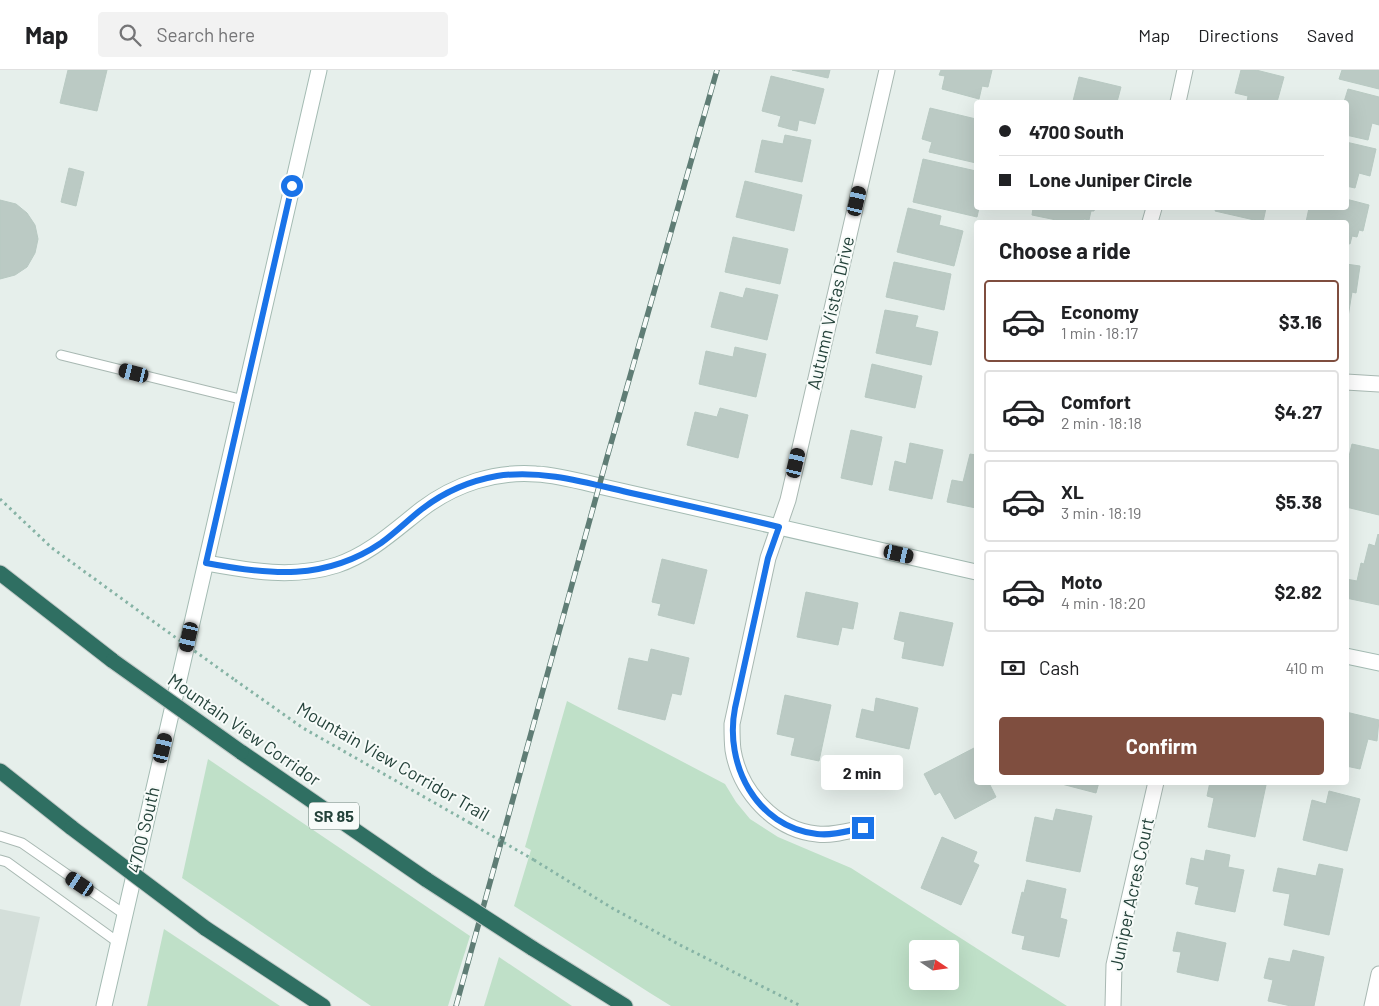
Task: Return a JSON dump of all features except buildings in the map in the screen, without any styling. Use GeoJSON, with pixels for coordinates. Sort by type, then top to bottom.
{"type":"FeatureCollection","features":[{"type":"Feature","properties":{"kind":"highway","name":"Mountain View Corridor"},"geometry":{"type":"LineString","coordinates":[[0,573],[113,661],[241,752],[427,880],[625,1006]]}},
{"type":"Feature","properties":{"kind":"highway"},"geometry":{"type":"LineString","coordinates":[[0,771],[205,928],[324,1006]]}},
{"type":"Feature","properties":{"kind":"street","name":"4700 South"},"geometry":{"type":"LineString","coordinates":[[104,1006],[319,70]]}},
{"type":"Feature","properties":{"kind":"street","name":"Autumn Vistas Drive"},"geometry":{"type":"LineString","coordinates":[[863,828],[818,834],[795,829],[770,814],[751,793],[744,781],[733,752],[732,724],[768,558],[790,491],[887,70]]}},
{"type":"Feature","properties":{"kind":"street"},"geometry":{"type":"LineString","coordinates":[[1178,100],[1185,70]]}},
{"type":"Feature","properties":{"kind":"street"},"geometry":{"type":"LineString","coordinates":[[1349,382],[1379,384]]}},
{"type":"Feature","properties":{"kind":"street"},"geometry":{"type":"LineString","coordinates":[[206,563],[274,573],[316,570],[338,564],[380,543],[441,496],[478,480],[517,474],[536,474],[577,481],[974,572]]}},
{"type":"Feature","properties":{"kind":"street"},"geometry":{"type":"LineString","coordinates":[[1349,657],[1379,663]]}},
{"type":"Feature","properties":{"kind":"street","name":"Juniper Acres Court"},"geometry":{"type":"LineString","coordinates":[[1113,1006],[1114,965],[1155,785]]}},
{"type":"Feature","properties":{"kind":"street"},"geometry":{"type":"LineString","coordinates":[[1372,1006],[1379,974]]}},
{"type":"Feature","properties":{"kind":"lane"},"geometry":{"type":"LineString","coordinates":[[61,355],[244,400]]}},
{"type":"Feature","properties":{"kind":"lane"},"geometry":{"type":"LineString","coordinates":[[0,836],[22,843],[124,914]]}},
{"type":"Feature","properties":{"kind":"lane"},"geometry":{"type":"LineString","coordinates":[[0,860],[7,862],[119,943]]}},
{"type":"Feature","properties":{"kind":"path","name":"Mountain View Corridor Trail"},"geometry":{"type":"LineString","coordinates":[[0,498],[52,548],[303,728],[534,860],[621,913],[801,1006]]}},
{"type":"Feature","properties":{"kind":"shaded area"},"geometry":{"type":"Polygon","coordinates":[[[0,909],[40,917],[20,1006],[0,1006],[0,909]]]}},
{"type":"Feature","properties":{"kind":"green space"},"geometry":{"type":"Polygon","coordinates":[[[567,701],[725,784],[736,802],[750,819],[778,837],[851,868],[1067,1006],[671,1006],[514,906],[531,850],[525,847],[567,701]]]}},
{"type":"Feature","properties":{"kind":"green space"},"geometry":{"type":"Polygon","coordinates":[[[208,759],[470,936],[448,1006],[371,1006],[182,878],[208,759]]]}},
{"type":"Feature","properties":{"kind":"green space"},"geometry":{"type":"Polygon","coordinates":[[[164,929],[280,1006],[147,1006],[164,929]]]}},
{"type":"Feature","properties":{"kind":"green space"},"geometry":{"type":"Polygon","coordinates":[[[499,957],[572,1006],[484,1006],[499,957]]]}},
{"type":"Feature","properties":{"kind":"railway"},"geometry":{"type":"LineString","coordinates":[[456,1006],[606,461],[717,70]]}},
{"type":"Feature","properties":{"kind":"route"},"geometry":{"type":"LineString","coordinates":[[292,186],[206,563],[256,572],[274,573],[316,570],[338,564],[380,543],[441,496],[478,480],[517,474],[536,474],[577,481],[779,527],[768,558],[735,708],[732,724],[733,752],[744,781],[751,793],[770,814],[782,822],[795,829],[818,834],[863,828]]}}]}
